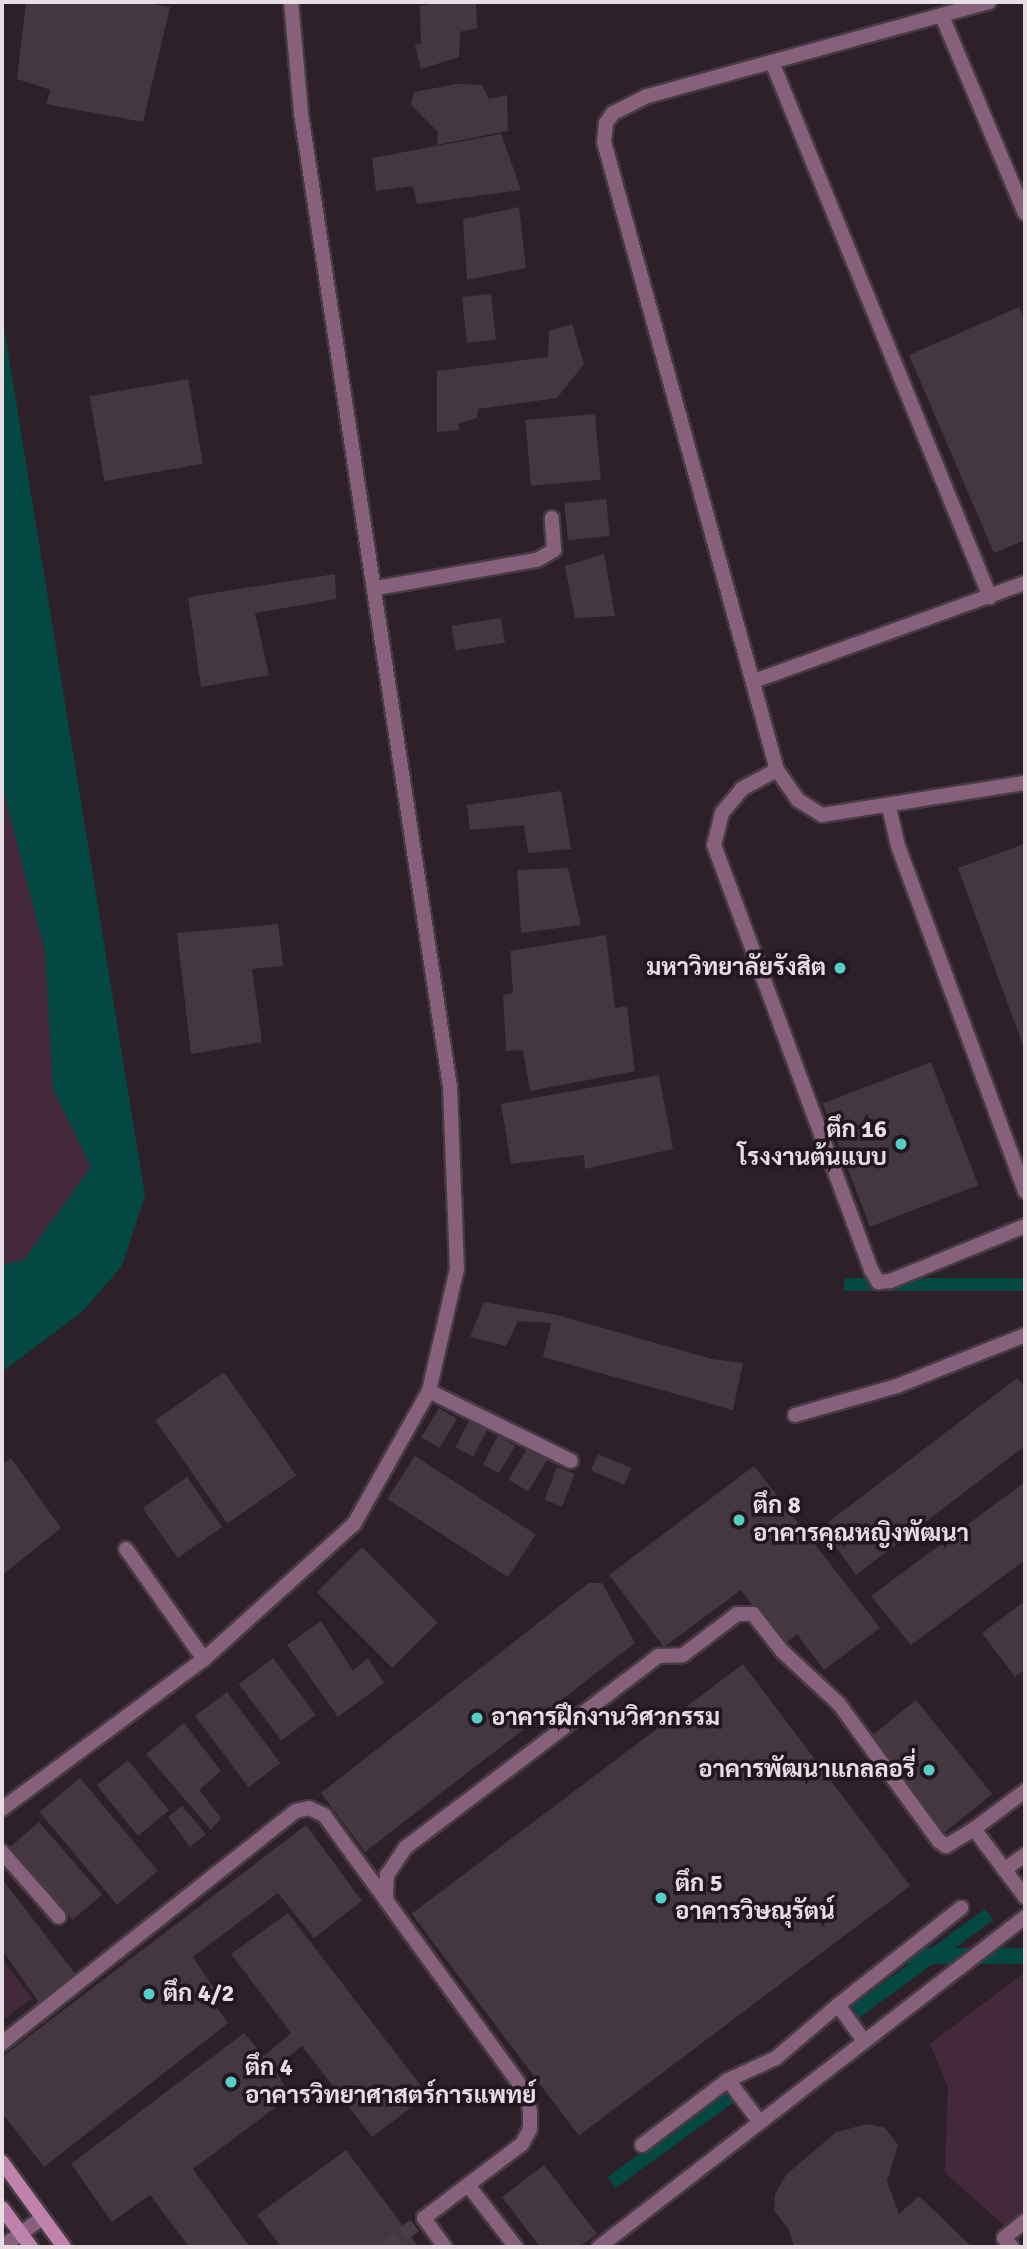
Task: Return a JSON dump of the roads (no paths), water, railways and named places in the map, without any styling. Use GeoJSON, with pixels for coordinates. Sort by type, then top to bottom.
{"type":"FeatureCollection","features":[{"type":"Feature","properties":{"kind":"street"},"geometry":{"type":"LineString","coordinates":[[2,1808],[204,1659],[354,1524],[429,1391],[457,1269],[453,1131],[376,588],[294,69],[291,2]]}},
{"type":"Feature","properties":{"kind":"street"},"geometry":{"type":"LineString","coordinates":[[989,2],[628,104],[613,113],[606,123],[604,142],[777,770],[798,800],[822,815],[888,807],[1025,783]]}},
{"type":"Feature","properties":{"kind":"street"},"geometry":{"type":"LineString","coordinates":[[942,16],[1025,213]]}},
{"type":"Feature","properties":{"kind":"street"},"geometry":{"type":"LineString","coordinates":[[772,62],[990,597]]}},
{"type":"Feature","properties":{"kind":"street"},"geometry":{"type":"LineString","coordinates":[[376,588],[537,560],[554,550],[552,518]]}},
{"type":"Feature","properties":{"kind":"street"},"geometry":{"type":"LineString","coordinates":[[754,681],[1025,583]]}},
{"type":"Feature","properties":{"kind":"street"},"geometry":{"type":"LineString","coordinates":[[777,770],[736,797],[722,813],[714,845],[872,1271],[878,1282],[890,1281],[1025,1226]]}},
{"type":"Feature","properties":{"kind":"street"},"geometry":{"type":"LineString","coordinates":[[888,807],[898,846],[1025,1191]]}},
{"type":"Feature","properties":{"kind":"street"},"geometry":{"type":"LineString","coordinates":[[795,1415],[897,1386],[1025,1335]]}},
{"type":"Feature","properties":{"kind":"street"},"geometry":{"type":"LineString","coordinates":[[429,1391],[571,1461]]}},
{"type":"Feature","properties":{"kind":"street"},"geometry":{"type":"LineString","coordinates":[[126,1549],[204,1659]]}},
{"type":"Feature","properties":{"kind":"street"},"geometry":{"type":"LineString","coordinates":[[386,1900],[387,1875],[406,1847],[659,1656],[683,1655],[737,1614],[747,1612],[839,1704],[939,1841],[946,1846],[1025,1791]]}},
{"type":"Feature","properties":{"kind":"street"},"geometry":{"type":"LineString","coordinates":[[2,2043],[296,1811],[309,1808],[324,1815],[526,2093],[530,2129],[522,2144],[424,2218],[445,2247]]}},
{"type":"Feature","properties":{"kind":"street"},"geometry":{"type":"LineString","coordinates":[[974,1829],[1025,1897]]}},
{"type":"Feature","properties":{"kind":"street"},"geometry":{"type":"LineString","coordinates":[[2,1852],[59,1917]]}},
{"type":"Feature","properties":{"kind":"street"},"geometry":{"type":"LineString","coordinates":[[1004,1870],[1025,1855]]}},
{"type":"Feature","properties":{"kind":"street"},"geometry":{"type":"LineString","coordinates":[[642,2145],[728,2080],[776,2058],[838,2005],[961,1908]]}},
{"type":"Feature","properties":{"kind":"street"},"geometry":{"type":"LineString","coordinates":[[599,2247],[1025,1917]]}},
{"type":"Feature","properties":{"kind":"street"},"geometry":{"type":"LineString","coordinates":[[838,2005],[864,2042]]}},
{"type":"Feature","properties":{"kind":"street"},"geometry":{"type":"LineString","coordinates":[[728,2080],[759,2121]]}},
{"type":"Feature","properties":{"kind":"street"},"geometry":{"type":"LineString","coordinates":[[2,2162],[64,2247]]}},
{"type":"Feature","properties":{"kind":"street"},"geometry":{"type":"LineString","coordinates":[[468,2185],[516,2247]]}},
{"type":"Feature","properties":{"kind":"street"},"geometry":{"type":"LineString","coordinates":[[2,2208],[31,2247]]}},
{"type":"Feature","properties":{"kind":"street"},"geometry":{"type":"LineString","coordinates":[[2,2247],[42,2218]]}},
{"type":"Feature","properties":{"kind":"street"},"geometry":{"type":"LineString","coordinates":[[1012,2247],[1004,2238],[1025,2221]]}},
{"type":"Feature","properties":{"kind":"tunnel"},"geometry":{"type":"LineString","coordinates":[[387,2247],[424,2218]]}},
{"type":"Feature","properties":{"kind":"place","name":"มหาวิทยาลัยรังสิต"},"geometry":{"type":"Point","coordinates":[840,968]}},
{"type":"Feature","properties":{"kind":"place","name":"ตึก 16 โรงงานต้นแบบ"},"geometry":{"type":"Point","coordinates":[901,1144]}},
{"type":"Feature","properties":{"kind":"place","name":"ตึก 8 อาคารคุณหญิงพัฒนา"},"geometry":{"type":"Point","coordinates":[739,1520]}},
{"type":"Feature","properties":{"kind":"place","name":"อาคารฝึกงานวิศวกรรม"},"geometry":{"type":"Point","coordinates":[477,1718]}},
{"type":"Feature","properties":{"kind":"place","name":"อาคารพัฒนาแกลลอรี่"},"geometry":{"type":"Point","coordinates":[929,1770]}},
{"type":"Feature","properties":{"kind":"place","name":"ตึก 5 อาคารวิษณุรัตน์"},"geometry":{"type":"Point","coordinates":[661,1898]}},
{"type":"Feature","properties":{"kind":"place","name":"ตึก 4/2"},"geometry":{"type":"Point","coordinates":[149,1994]}},
{"type":"Feature","properties":{"kind":"place","name":"ตึก 4 อาคารวิทยาศาสตร์การแพทย์"},"geometry":{"type":"Point","coordinates":[231,2082]}}]}
